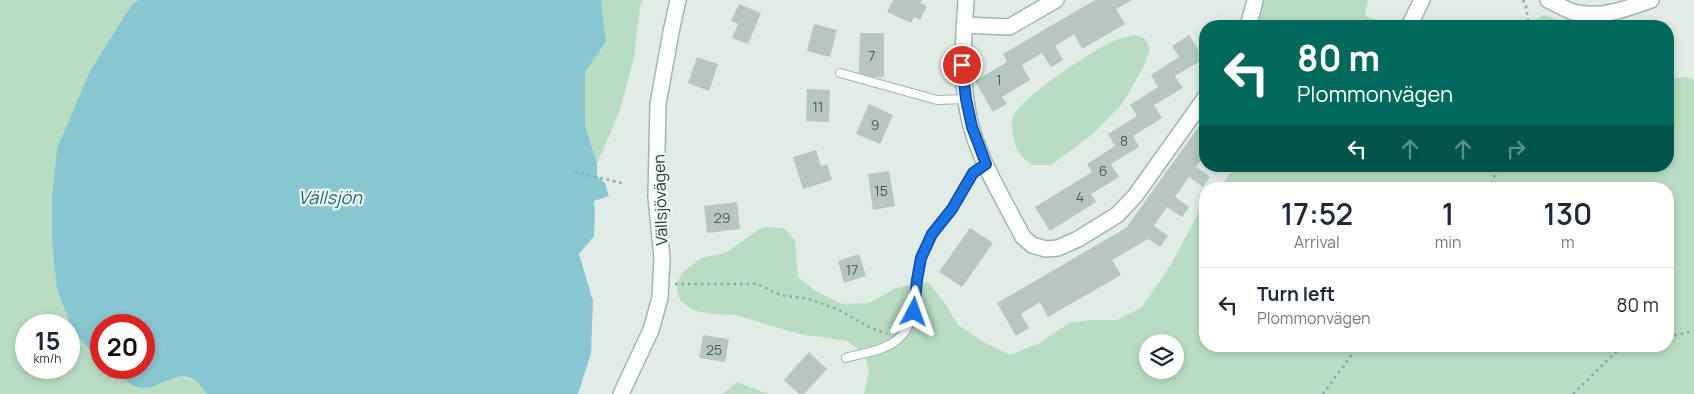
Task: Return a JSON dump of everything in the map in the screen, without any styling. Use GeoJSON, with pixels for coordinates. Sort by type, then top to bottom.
{"type":"FeatureCollection","features":[{"type":"Feature","properties":{"kind":"street","name":"Vällsjövägen"},"geometry":{"type":"LineString","coordinates":[[622,394],[651,330],[660,298],[662,258],[656,197],[658,104],[678,0]]}},
{"type":"Feature","properties":{"kind":"street"},"geometry":{"type":"LineString","coordinates":[[966,0],[962,65],[972,127],[986,164],[1023,237],[1032,245],[1046,249],[1058,248],[1078,239],[1117,215],[1135,196],[1199,106]]}},
{"type":"Feature","properties":{"kind":"street"},"geometry":{"type":"LineString","coordinates":[[964,25],[1009,27],[1056,0]]}},
{"type":"Feature","properties":{"kind":"street"},"geometry":{"type":"LineString","coordinates":[[1412,20],[1422,0]]}},
{"type":"Feature","properties":{"kind":"street"},"geometry":{"type":"LineString","coordinates":[[1548,0],[1574,12],[1601,15],[1630,8],[1651,0]]}},
{"type":"Feature","properties":{"kind":"street"},"geometry":{"type":"LineString","coordinates":[[1249,20],[1254,1]]}},
{"type":"Feature","properties":{"kind":"lane"},"geometry":{"type":"LineString","coordinates":[[840,73],[937,100],[966,99]]}},
{"type":"Feature","properties":{"kind":"lane"},"geometry":{"type":"LineString","coordinates":[[846,358],[885,347],[898,339],[909,324],[914,312],[921,258],[932,234],[952,209],[973,173],[986,164]]}},
{"type":"Feature","properties":{"kind":"path"},"geometry":{"type":"LineString","coordinates":[[1523,0],[1528,20]]}},
{"type":"Feature","properties":{"kind":"path"},"geometry":{"type":"LineString","coordinates":[[575,172],[622,183]]}},
{"type":"Feature","properties":{"kind":"path"},"geometry":{"type":"LineString","coordinates":[[661,284],[757,284],[780,295],[809,299],[839,310],[869,327],[898,339]]}},
{"type":"Feature","properties":{"kind":"path"},"geometry":{"type":"LineString","coordinates":[[1674,336],[1694,331]]}},
{"type":"Feature","properties":{"kind":"path"},"geometry":{"type":"LineString","coordinates":[[1324,394],[1354,352]]}},
{"type":"Feature","properties":{"kind":"path"},"geometry":{"type":"LineString","coordinates":[[1573,394],[1616,352]]}},
{"type":"Feature","properties":{"kind":"green space"},"geometry":{"type":"Polygon","coordinates":[[[0,0],[138,0],[131,6],[57,149],[52,194],[52,241],[78,314],[15,314],[15,379],[80,379],[80,319],[90,346],[90,379],[123,379],[125,381],[151,386],[178,375],[193,380],[207,394],[0,394],[0,0]]]}},
{"type":"Feature","properties":{"kind":"green space"},"geometry":{"type":"Polygon","coordinates":[[[601,0],[643,0],[640,7],[634,58],[620,110],[597,164],[585,125],[585,72],[606,42],[601,0]]]}},
{"type":"Feature","properties":{"kind":"green space"},"geometry":{"type":"Polygon","coordinates":[[[1257,0],[1368,0],[1365,16],[1376,20],[1255,20],[1257,0]]]}},
{"type":"Feature","properties":{"kind":"green space"},"geometry":{"type":"Polygon","coordinates":[[[1543,15],[1558,20],[1536,20],[1543,15]]]}},
{"type":"Feature","properties":{"kind":"green space"},"geometry":{"type":"Polygon","coordinates":[[[1133,35],[1144,38],[1150,49],[1143,68],[1122,104],[1093,134],[1051,165],[1032,165],[1019,153],[1014,139],[1012,120],[1019,109],[1029,98],[1075,64],[1116,40],[1133,35]]]}},
{"type":"Feature","properties":{"kind":"green space"},"geometry":{"type":"Polygon","coordinates":[[[1687,77],[1694,80],[1694,394],[864,394],[869,371],[865,356],[848,341],[800,334],[735,315],[710,314],[692,310],[680,300],[676,285],[682,273],[701,258],[725,253],[763,227],[784,228],[795,240],[798,277],[817,292],[841,304],[868,303],[896,288],[928,282],[944,302],[958,325],[987,344],[1010,355],[1040,343],[1069,323],[1091,320],[1117,320],[1141,308],[1170,266],[1199,213],[1199,352],[1674,352],[1674,182],[1223,182],[1231,172],[1674,172],[1674,78],[1687,77]]]}},
{"type":"Feature","properties":{"kind":"green space"},"geometry":{"type":"Polygon","coordinates":[[[737,382],[768,394],[722,394],[737,382]]]}},
{"type":"Feature","properties":{"kind":"water","name":"Vällsjön"},"geometry":{"type":"Polygon","coordinates":[[[138,0],[601,0],[606,42],[585,72],[585,125],[597,164],[597,176],[605,183],[609,196],[594,201],[594,236],[579,254],[593,301],[591,353],[578,394],[207,394],[197,383],[188,377],[180,376],[147,387],[134,386],[123,379],[155,379],[155,314],[90,314],[90,350],[80,339],[80,314],[67,314],[57,289],[52,241],[52,194],[57,149],[90,71],[131,6],[138,0]]]}},
{"type":"Feature","properties":{"kind":"building"},"geometry":{"type":"Polygon","coordinates":[[[893,0],[922,0],[920,3],[927,6],[920,20],[914,17],[911,23],[887,12],[893,0]]]}},
{"type":"Feature","properties":{"kind":"building"},"geometry":{"type":"Polygon","coordinates":[[[1095,0],[1132,0],[1116,9],[1125,24],[1082,49],[1074,34],[1055,46],[1063,60],[1051,67],[1042,53],[1022,65],[1030,80],[1002,97],[1007,104],[993,112],[975,81],[1007,62],[1003,54],[1095,0]]]}},
{"type":"Feature","properties":{"kind":"building"},"geometry":{"type":"Polygon","coordinates":[[[739,4],[761,13],[748,44],[732,38],[738,24],[731,21],[739,4]]]}},
{"type":"Feature","properties":{"kind":"building"},"geometry":{"type":"Polygon","coordinates":[[[814,24],[837,30],[830,57],[807,51],[814,24]]]}},
{"type":"Feature","properties":{"kind":"building"},"geometry":{"type":"Polygon","coordinates":[[[860,33],[884,33],[884,77],[874,77],[859,73],[860,33]]]}},
{"type":"Feature","properties":{"kind":"building"},"geometry":{"type":"Polygon","coordinates":[[[1189,35],[1199,51],[1199,62],[1175,76],[1183,88],[1154,105],[1162,118],[1133,136],[1139,147],[1111,164],[1119,177],[1091,194],[1096,202],[1050,231],[1035,207],[1092,172],[1087,164],[1115,146],[1108,134],[1137,116],[1130,105],[1158,87],[1151,75],[1179,57],[1172,46],[1189,35]]]}},
{"type":"Feature","properties":{"kind":"building"},"geometry":{"type":"Polygon","coordinates":[[[697,57],[718,64],[709,91],[688,83],[697,57]]]}},
{"type":"Feature","properties":{"kind":"building"},"geometry":{"type":"Polygon","coordinates":[[[807,89],[830,90],[829,122],[806,121],[807,89]]]}},
{"type":"Feature","properties":{"kind":"building"},"geometry":{"type":"Polygon","coordinates":[[[869,104],[893,115],[880,144],[856,134],[869,104]]]}},
{"type":"Feature","properties":{"kind":"building"},"geometry":{"type":"Polygon","coordinates":[[[1199,126],[1199,163],[1196,167],[1199,172],[1203,172],[1210,177],[1206,182],[1199,182],[1199,184],[1189,177],[1175,197],[1189,207],[1182,217],[1167,207],[1154,226],[1168,236],[1160,247],[1148,239],[1112,260],[1121,275],[1048,317],[1040,302],[1021,314],[1029,328],[1016,336],[997,303],[1126,228],[1199,126]]]}},
{"type":"Feature","properties":{"kind":"building"},"geometry":{"type":"Polygon","coordinates":[[[816,150],[821,166],[827,164],[832,180],[803,189],[793,157],[816,150]]]}},
{"type":"Feature","properties":{"kind":"building"},"geometry":{"type":"Polygon","coordinates":[[[889,171],[895,206],[873,210],[868,174],[889,171]]]}},
{"type":"Feature","properties":{"kind":"building"},"geometry":{"type":"Polygon","coordinates":[[[737,202],[740,229],[707,233],[704,206],[737,202]]]}},
{"type":"Feature","properties":{"kind":"building"},"geometry":{"type":"Polygon","coordinates":[[[970,228],[993,243],[962,287],[939,272],[970,228]]]}},
{"type":"Feature","properties":{"kind":"building"},"geometry":{"type":"Polygon","coordinates":[[[859,254],[866,276],[844,283],[838,261],[859,254]]]}},
{"type":"Feature","properties":{"kind":"building"},"geometry":{"type":"Polygon","coordinates":[[[703,335],[729,339],[725,362],[699,358],[703,335]]]}},
{"type":"Feature","properties":{"kind":"building"},"geometry":{"type":"Polygon","coordinates":[[[809,352],[827,369],[804,394],[799,394],[784,380],[809,352]]]}},
{"type":"Feature","properties":{"kind":"route"},"geometry":{"type":"LineString","coordinates":[[914,312],[921,258],[932,234],[952,209],[973,173],[986,164],[972,127],[962,65]]}}]}
